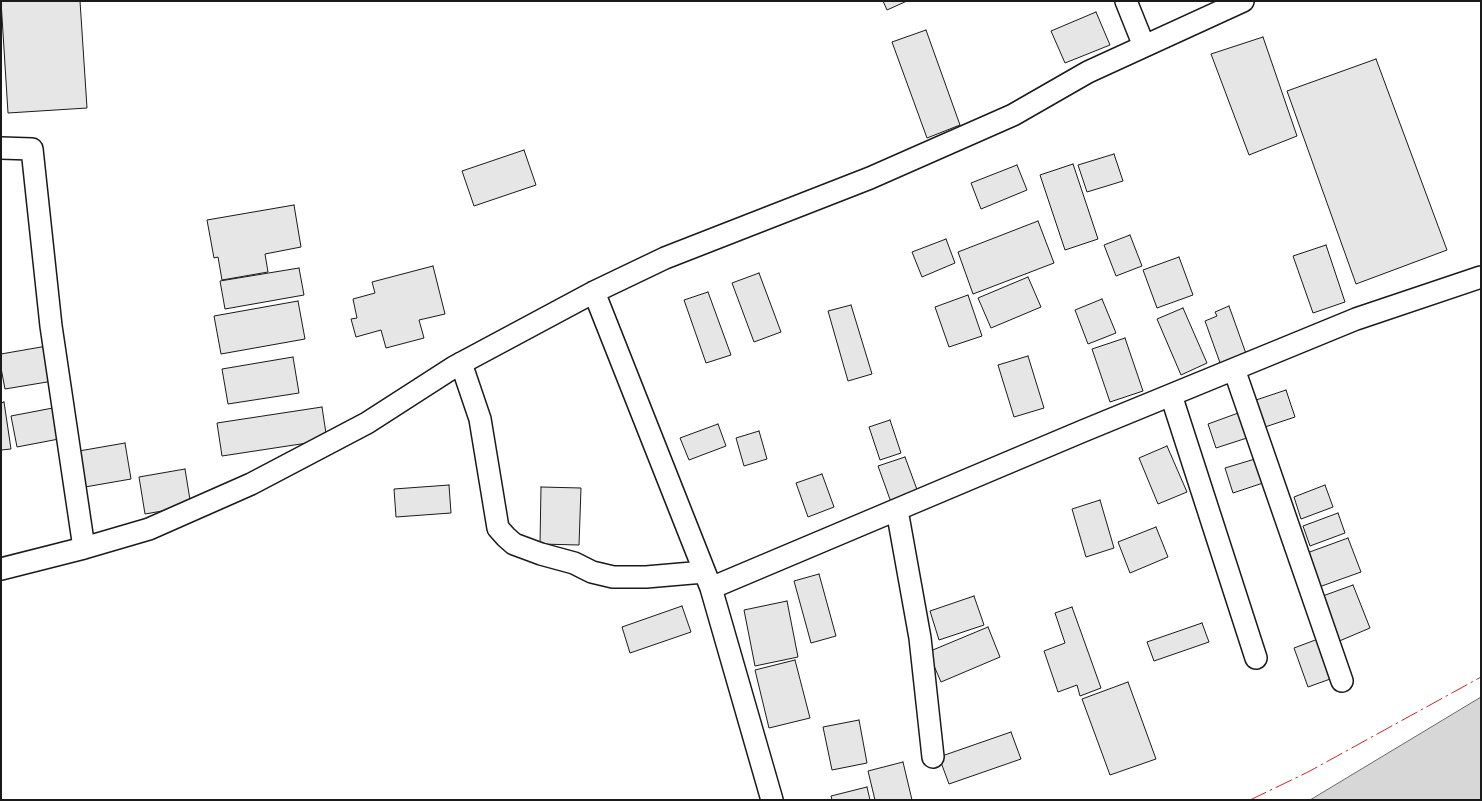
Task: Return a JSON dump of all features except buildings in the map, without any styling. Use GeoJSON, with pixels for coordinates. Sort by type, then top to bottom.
{"type":"FeatureCollection","features":[{"type":"Feature","properties":{"kind":"street"},"geometry":{"type":"LineString","coordinates":[[1126,1],[1144,46]]}},
{"type":"Feature","properties":{"kind":"street"},"geometry":{"type":"LineString","coordinates":[[1,569],[149,529],[251,484],[367,424],[462,363],[594,292],[665,258],[870,178],[1004,119],[1088,72],[1242,1]]}},
{"type":"Feature","properties":{"kind":"street"},"geometry":{"type":"LineString","coordinates":[[1,148],[32,149],[51,326],[84,548]]}},
{"type":"Feature","properties":{"kind":"street"},"geometry":{"type":"LineString","coordinates":[[462,363],[480,419],[498,528],[506,537],[514,544],[574,563],[592,572],[612,577],[665,576],[707,580],[897,510],[1356,319],[1481,277]]}},
{"type":"Feature","properties":{"kind":"street"},"geometry":{"type":"LineString","coordinates":[[594,292],[707,580],[772,800]]}},
{"type":"Feature","properties":{"kind":"street"},"geometry":{"type":"LineString","coordinates":[[1234,369],[1342,681]]}},
{"type":"Feature","properties":{"kind":"street"},"geometry":{"type":"LineString","coordinates":[[1172,395],[1256,658]]}},
{"type":"Feature","properties":{"kind":"street"},"geometry":{"type":"LineString","coordinates":[[897,510],[920,638],[933,757]]}},
{"type":"Feature","properties":{"kind":"shaded area"},"geometry":{"type":"Polygon","coordinates":[[[1481,697],[1481,800],[1310,800],[1481,697]]]}},
{"type":"Feature","properties":{"kind":"power"},"geometry":{"type":"LineString","coordinates":[[1250,800],[1308,772],[1481,677]]}}]}
